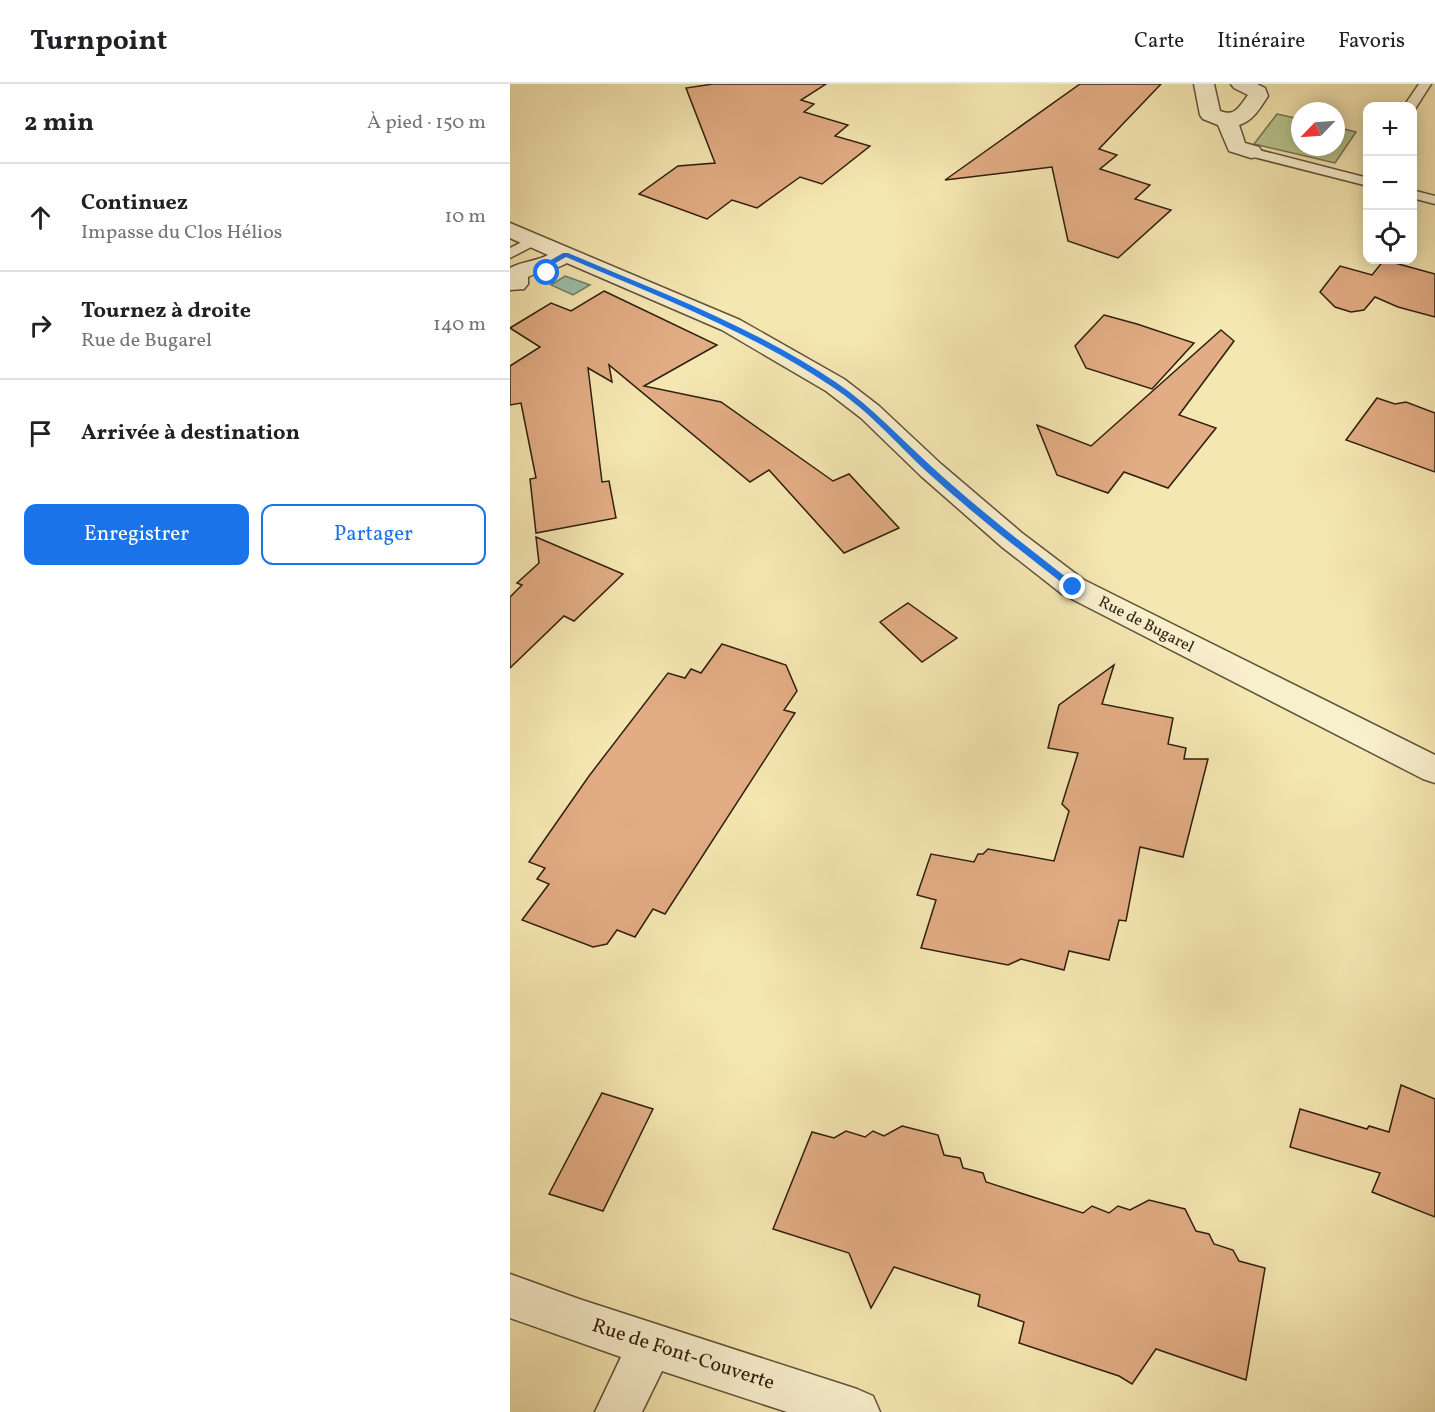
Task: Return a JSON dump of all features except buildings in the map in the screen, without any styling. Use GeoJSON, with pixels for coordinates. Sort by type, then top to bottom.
{"type":"FeatureCollection","features":[{"type":"Feature","properties":{"kind":"street"},"geometry":{"type":"LineString","coordinates":[[1204,84],[1210,115],[1227,121],[1240,118],[1258,96],[1258,92],[1241,84]]}},
{"type":"Feature","properties":{"kind":"street"},"geometry":{"type":"LineString","coordinates":[[1227,121],[1236,147],[1251,152]]}},
{"type":"Feature","properties":{"kind":"street","name":"Rue de Bugarel"},"geometry":{"type":"LineString","coordinates":[[522,235],[556,260],[731,325],[835,385],[870,412],[931,470],[1012,540],[1073,587],[1435,770]]}},
{"type":"Feature","properties":{"kind":"street"},"geometry":{"type":"LineString","coordinates":[[513,286],[535,281],[547,273],[556,260]]}},
{"type":"Feature","properties":{"kind":"street","name":"Rue de Font-Couverte"},"geometry":{"type":"LineString","coordinates":[[510,1296],[857,1412]]}},
{"type":"Feature","properties":{"kind":"street"},"geometry":{"type":"LineString","coordinates":[[618,1412],[652,1344]]}},
{"type":"Feature","properties":{"kind":"lane"},"geometry":{"type":"LineString","coordinates":[[1413,102],[1425,84]]}},
{"type":"Feature","properties":{"kind":"lane"},"geometry":{"type":"LineString","coordinates":[[1251,152],[1363,177]]}},
{"type":"Feature","properties":{"kind":"lane"},"geometry":{"type":"LineString","coordinates":[[1417,195],[1435,200]]}},
{"type":"Feature","properties":{"kind":"lane"},"geometry":{"type":"LineString","coordinates":[[510,254],[522,235]]}},
{"type":"Feature","properties":{"kind":"green space"},"geometry":{"type":"Polygon","coordinates":[[[1277,114],[1291,117],[1291,153],[1254,144],[1277,114]]]}},
{"type":"Feature","properties":{"kind":"green space"},"geometry":{"type":"Polygon","coordinates":[[[1345,129],[1356,132],[1345,148],[1345,129]]]}},
{"type":"Feature","properties":{"kind":"green space"},"geometry":{"type":"Polygon","coordinates":[[[1305,156],[1340,156],[1335,163],[1305,156]]]}},
{"type":"Feature","properties":{"kind":"shaded area"},"geometry":{"type":"Polygon","coordinates":[[[565,276],[590,285],[573,295],[551,285],[565,276]]]}},
{"type":"Feature","properties":{"kind":"route"},"geometry":{"type":"LineString","coordinates":[[547,273],[547,265],[566,254],[573,259],[731,325],[764,342],[835,385],[870,412],[931,470],[1012,540],[1073,587]]}}]}
